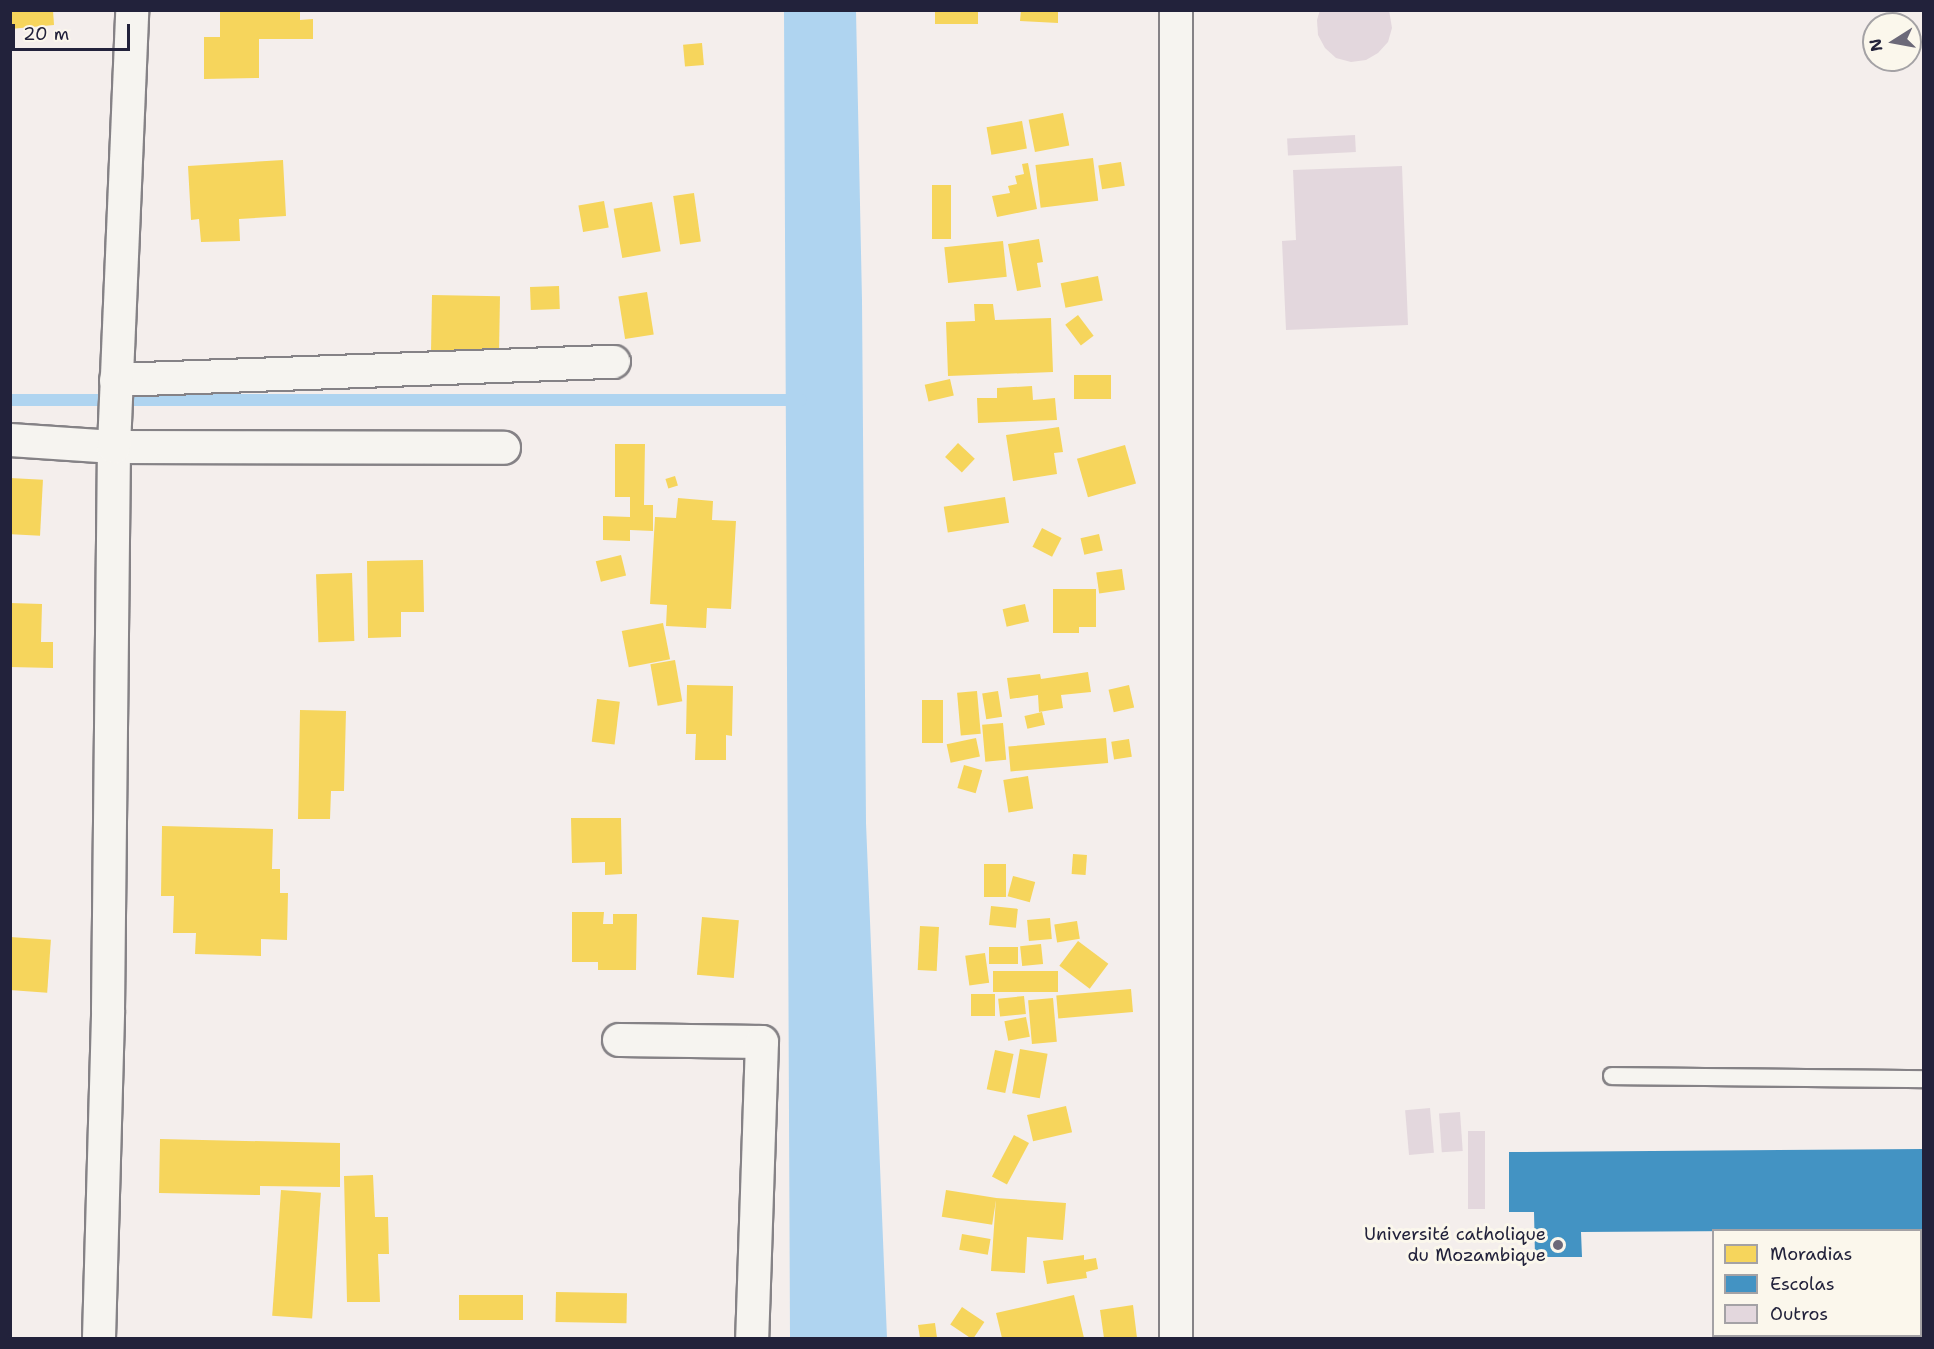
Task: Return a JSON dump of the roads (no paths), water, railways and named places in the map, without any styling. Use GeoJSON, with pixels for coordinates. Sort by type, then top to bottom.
{"type":"FeatureCollection","features":[{"type":"Feature","properties":{"kind":"street"},"geometry":{"type":"LineString","coordinates":[[99,1338],[108,1010],[114,447],[132,10]]}},
{"type":"Feature","properties":{"kind":"street"},"geometry":{"type":"LineString","coordinates":[[1176,10],[1176,1338]]}},
{"type":"Feature","properties":{"kind":"street"},"geometry":{"type":"LineString","coordinates":[[116,380],[614,362]]}},
{"type":"Feature","properties":{"kind":"street"},"geometry":{"type":"LineString","coordinates":[[10,440],[114,447],[504,448]]}},
{"type":"Feature","properties":{"kind":"street"},"geometry":{"type":"LineString","coordinates":[[619,1040],[762,1042],[752,1338]]}},
{"type":"Feature","properties":{"kind":"lane"},"geometry":{"type":"LineString","coordinates":[[1612,1076],[1923,1079]]}},
{"type":"Feature","properties":{"kind":"water"},"geometry":{"type":"Polygon","coordinates":[[[784,11],[856,11],[862,300],[866,823],[887,1338],[790,1338],[784,11]]]}},
{"type":"Feature","properties":{"kind":"waterway"},"geometry":{"type":"LineString","coordinates":[[10,400],[801,400]]}},
{"type":"Feature","properties":{"kind":"place","name":"Université catholique du Mozambique"},"geometry":{"type":"Point","coordinates":[1558,1245]}}]}
